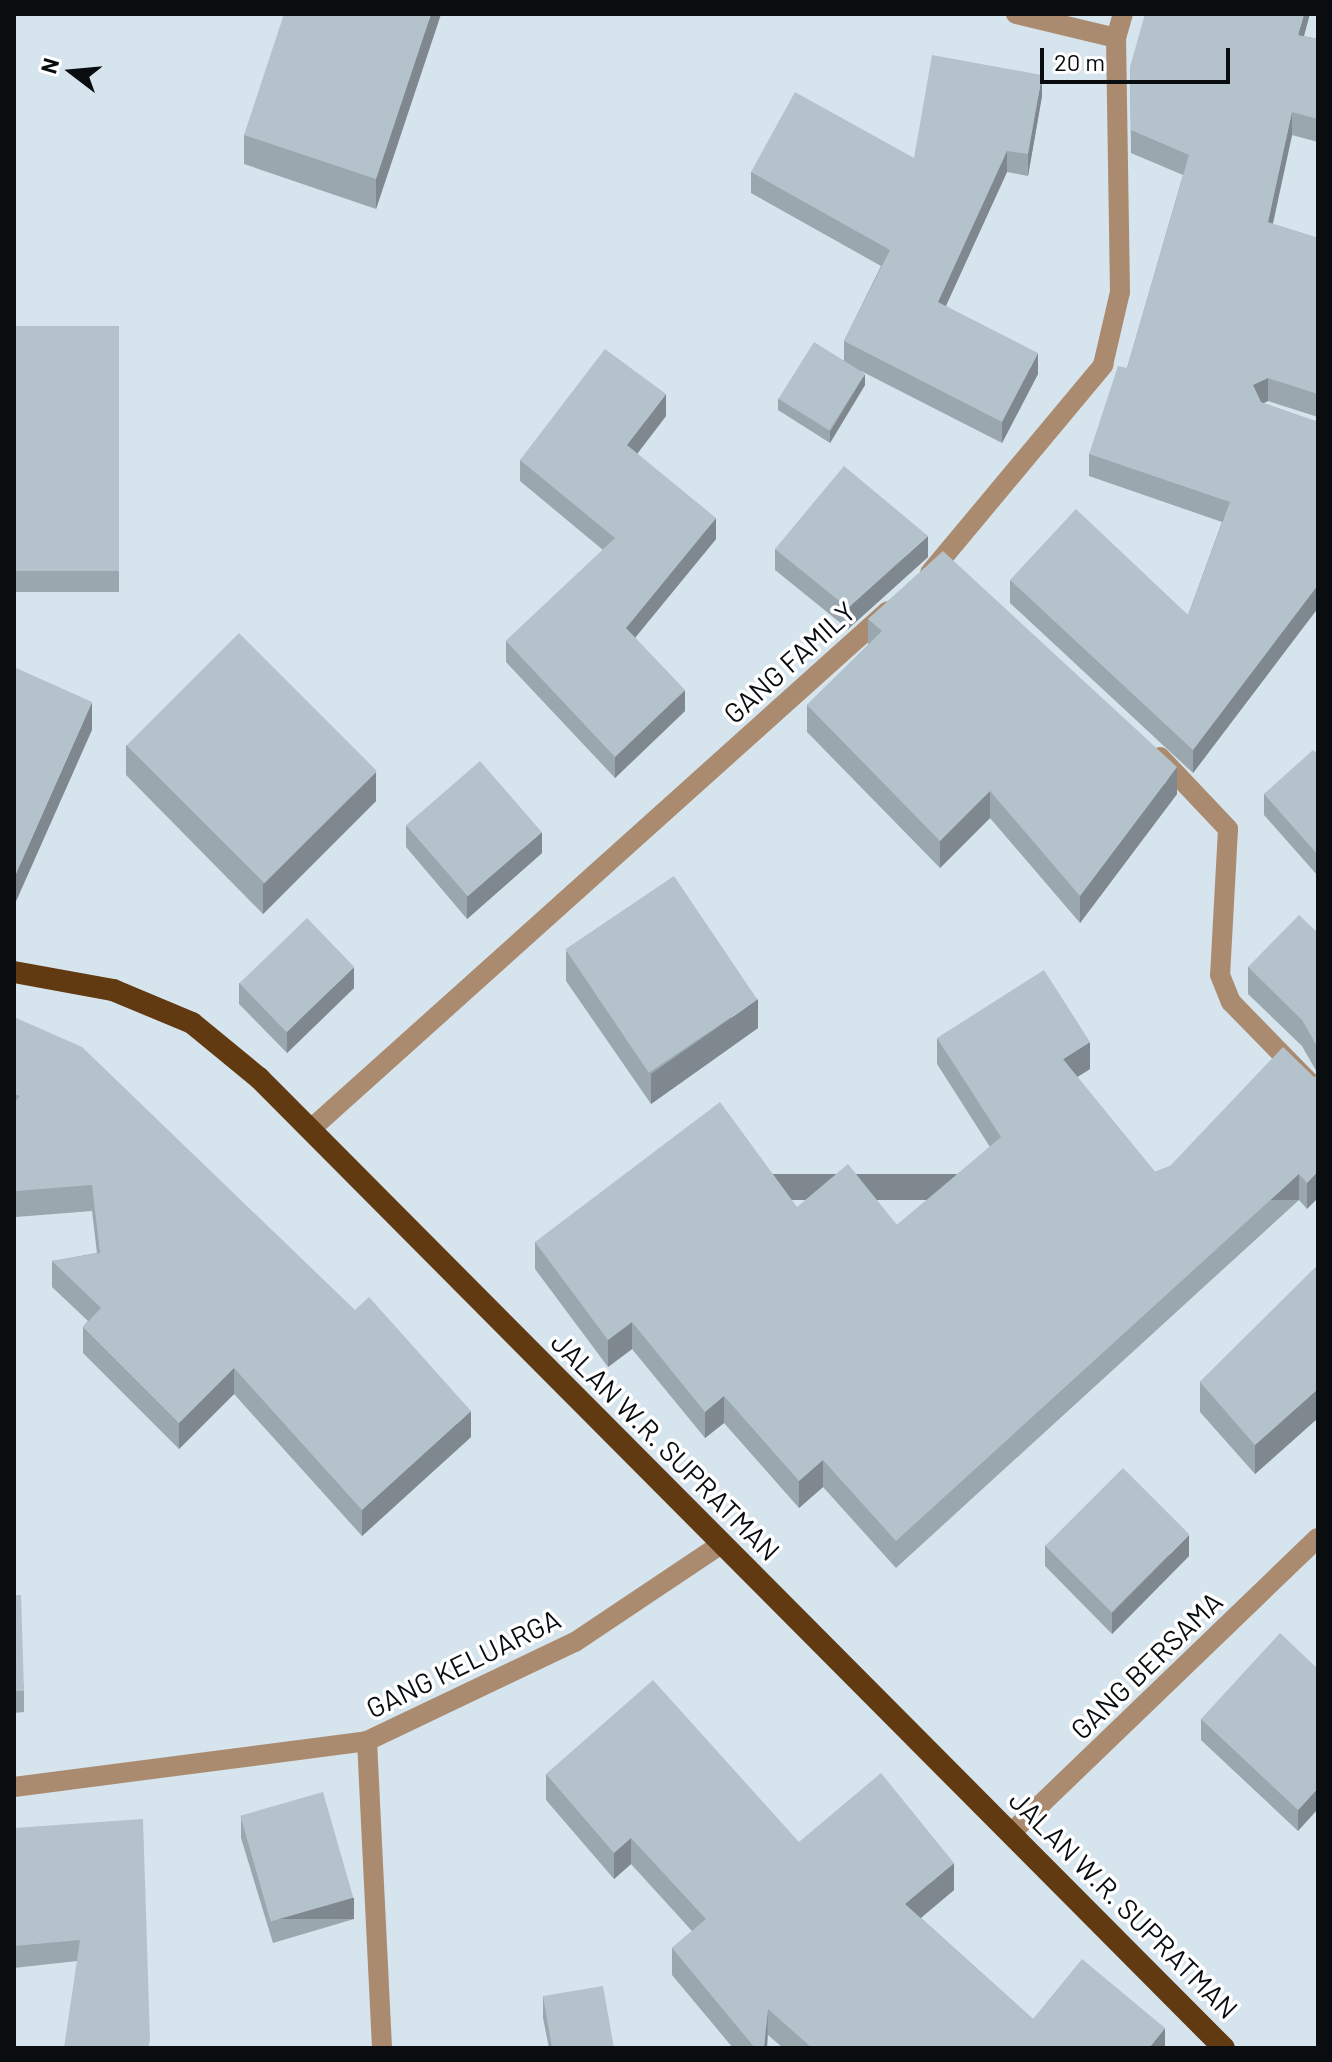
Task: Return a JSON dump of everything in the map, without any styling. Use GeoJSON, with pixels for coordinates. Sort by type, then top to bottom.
{"type":"FeatureCollection","features":[{"type":"Feature","properties":{"kind":"highway","name":"JALAN W.R. SUPRATMAN"},"geometry":{"type":"LineString","coordinates":[[14,972],[113,990],[192,1023],[311,1129],[720,1545],[1012,1832],[1224,2048]]}},
{"type":"Feature","properties":{"kind":"street"},"geometry":{"type":"LineString","coordinates":[[1016,14],[1116,38]]}},
{"type":"Feature","properties":{"kind":"street","name":"GANG FAMILY"},"geometry":{"type":"LineString","coordinates":[[311,1129],[949,566],[1103,365],[1117,326],[1116,38],[1123,14]]}},
{"type":"Feature","properties":{"kind":"street"},"geometry":{"type":"LineString","coordinates":[[1149,745],[1228,829],[1220,975],[1231,1002],[1318,1091]]}},
{"type":"Feature","properties":{"kind":"street","name":"GANG BERSAMA"},"geometry":{"type":"LineString","coordinates":[[1012,1832],[1318,1538]]}},
{"type":"Feature","properties":{"kind":"street","name":"GANG KELUARGA"},"geometry":{"type":"LineString","coordinates":[[14,1787],[367,1741],[575,1642],[720,1545]]}},
{"type":"Feature","properties":{"kind":"street"},"geometry":{"type":"LineString","coordinates":[[367,1741],[382,2048]]}},
{"type":"Feature","properties":{"kind":"building"},"geometry":{"type":"Polygon","coordinates":[[[284,14],[431,14],[376,179],[244,135],[284,14]]]}},
{"type":"Feature","properties":{"kind":"building"},"geometry":{"type":"Polygon","coordinates":[[[1145,14],[1304,14],[1298,35],[1318,39],[1318,119],[1292,112],[1268,222],[1318,238],[1318,394],[1268,378],[1253,385],[1261,402],[1315,421],[1318,419],[1318,585],[1193,750],[1010,580],[1076,509],[1188,615],[1230,502],[1089,454],[1118,366],[1127,368],[1189,155],[1131,130],[1130,67],[1145,14]]]}},
{"type":"Feature","properties":{"kind":"building"},"geometry":{"type":"Polygon","coordinates":[[[932,55],[1042,75],[1028,154],[1007,151],[938,302],[1038,353],[1002,422],[844,341],[890,250],[751,172],[795,92],[914,158],[932,55]]]}},
{"type":"Feature","properties":{"kind":"building"},"geometry":{"type":"Polygon","coordinates":[[[14,326],[119,326],[119,571],[14,571],[14,326]]]}},
{"type":"Feature","properties":{"kind":"building"},"geometry":{"type":"Polygon","coordinates":[[[814,342],[865,374],[829,431],[778,399],[814,342]]]}},
{"type":"Feature","properties":{"kind":"building"},"geometry":{"type":"Polygon","coordinates":[[[605,349],[666,394],[627,445],[716,518],[626,628],[685,690],[615,757],[506,641],[615,538],[520,460],[605,349]]]}},
{"type":"Feature","properties":{"kind":"building"},"geometry":{"type":"Polygon","coordinates":[[[844,466],[928,536],[848,608],[775,549],[844,466]]]}},
{"type":"Feature","properties":{"kind":"building"},"geometry":{"type":"Polygon","coordinates":[[[943,551],[1177,767],[1080,896],[990,791],[940,841],[807,705],[882,631],[868,619],[943,551]]]}},
{"type":"Feature","properties":{"kind":"building"},"geometry":{"type":"Polygon","coordinates":[[[239,633],[377,771],[264,883],[127,745],[239,633]]]}},
{"type":"Feature","properties":{"kind":"building"},"geometry":{"type":"Polygon","coordinates":[[[14,667],[92,702],[14,878],[14,667]]]}},
{"type":"Feature","properties":{"kind":"building"},"geometry":{"type":"Polygon","coordinates":[[[1313,750],[1318,755],[1318,855],[1264,794],[1313,750]]]}},
{"type":"Feature","properties":{"kind":"building"},"geometry":{"type":"Polygon","coordinates":[[[480,761],[542,832],[468,896],[406,825],[480,761]]]}},
{"type":"Feature","properties":{"kind":"building"},"geometry":{"type":"Polygon","coordinates":[[[674,876],[757,1000],[649,1073],[565,949],[674,876]]]}},
{"type":"Feature","properties":{"kind":"building"},"geometry":{"type":"Polygon","coordinates":[[[1299,915],[1318,933],[1318,1048],[1302,1020],[1248,967],[1299,915]]]}},
{"type":"Feature","properties":{"kind":"building"},"geometry":{"type":"Polygon","coordinates":[[[307,918],[354,967],[287,1032],[239,983],[307,918]]]}},
{"type":"Feature","properties":{"kind":"building"},"geometry":{"type":"Polygon","coordinates":[[[1044,970],[1090,1042],[1063,1059],[1155,1172],[1170,1166],[1283,1047],[1314,1077],[1318,1075],[1318,1171],[1307,1183],[1299,1174],[896,1541],[823,1460],[799,1481],[724,1396],[705,1412],[632,1322],[608,1340],[535,1242],[720,1102],[797,1207],[848,1164],[897,1225],[1001,1137],[937,1038],[1044,970]]]}},
{"type":"Feature","properties":{"kind":"building"},"geometry":{"type":"Polygon","coordinates":[[[14,1017],[82,1047],[355,1310],[369,1297],[471,1411],[362,1510],[234,1368],[179,1423],[83,1327],[101,1308],[52,1261],[100,1253],[92,1185],[14,1190],[14,1103],[20,1096],[14,1094],[14,1017]]]}},
{"type":"Feature","properties":{"kind":"building"},"geometry":{"type":"Polygon","coordinates":[[[1318,1265],[1318,1389],[1255,1445],[1200,1382],[1318,1265]]]}},
{"type":"Feature","properties":{"kind":"building"},"geometry":{"type":"Polygon","coordinates":[[[1123,1468],[1189,1534],[1112,1612],[1045,1546],[1123,1468]]]}},
{"type":"Feature","properties":{"kind":"building"},"geometry":{"type":"Polygon","coordinates":[[[14,1595],[21,1595],[24,1691],[14,1691],[14,1595]]]}},
{"type":"Feature","properties":{"kind":"building"},"geometry":{"type":"Polygon","coordinates":[[[1280,1633],[1318,1669],[1318,1788],[1298,1810],[1201,1719],[1280,1633]]]}},
{"type":"Feature","properties":{"kind":"building"},"geometry":{"type":"Polygon","coordinates":[[[653,1680],[799,1842],[881,1773],[954,1863],[905,1904],[1033,2019],[1082,1959],[1165,2028],[1149,2048],[812,2048],[768,2009],[764,2048],[755,2048],[672,1948],[706,1919],[631,1838],[614,1853],[546,1774],[653,1680]]]}},
{"type":"Feature","properties":{"kind":"building"},"geometry":{"type":"Polygon","coordinates":[[[323,1792],[353,1898],[271,1921],[240,1816],[323,1792]]]}},
{"type":"Feature","properties":{"kind":"building"},"geometry":{"type":"Polygon","coordinates":[[[143,1819],[148,2048],[64,2048],[80,1940],[14,1946],[14,1828],[143,1819]]]}},
{"type":"Feature","properties":{"kind":"building"},"geometry":{"type":"Polygon","coordinates":[[[603,1986],[614,2048],[552,2048],[543,1996],[603,1986]]]}}]}
